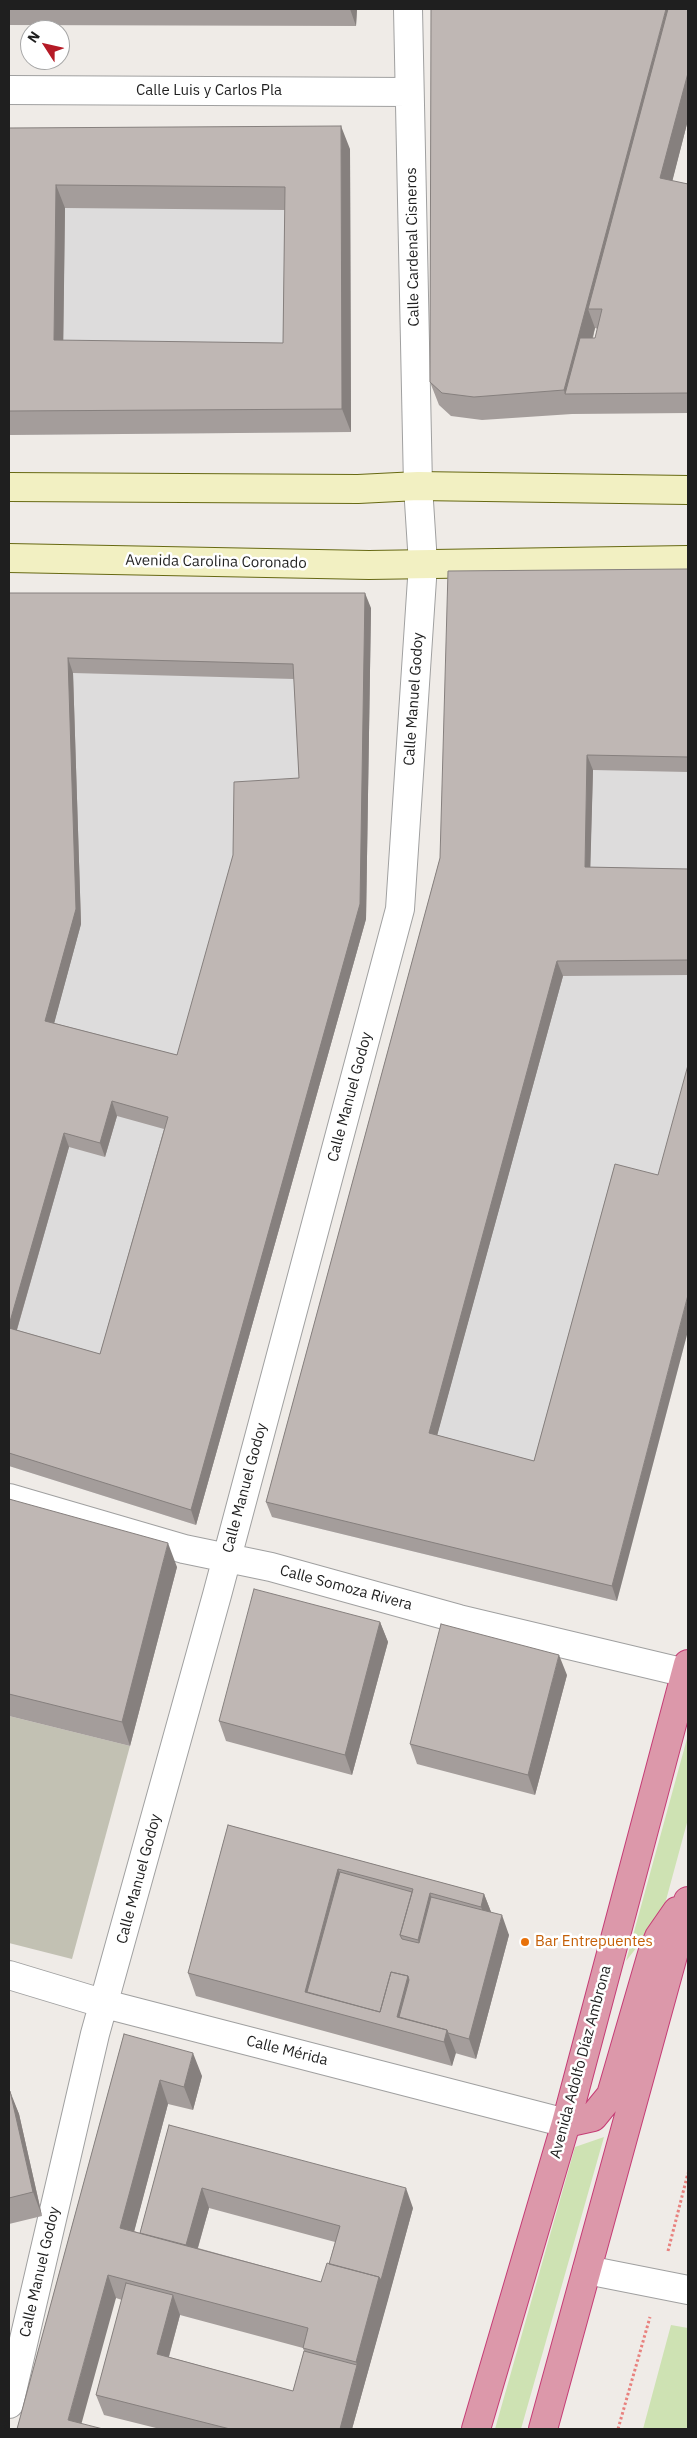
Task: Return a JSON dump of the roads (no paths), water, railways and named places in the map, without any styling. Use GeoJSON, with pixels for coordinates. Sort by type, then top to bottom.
{"type":"FeatureCollection","features":[{"type":"Feature","properties":{"kind":"highway","name":"Avenida Adolfo Díaz Ambrona"},"geometry":{"type":"LineString","coordinates":[[476,2429],[566,2122],[687,1668]]}},
{"type":"Feature","properties":{"kind":"highway"},"geometry":{"type":"LineString","coordinates":[[566,2122],[592,2117],[611,2095],[652,1954],[668,1922],[688,1898]]}},
{"type":"Feature","properties":{"kind":"highway"},"geometry":{"type":"LineString","coordinates":[[543,2429],[688,1901]]}},
{"type":"Feature","properties":{"kind":"main road"},"geometry":{"type":"LineString","coordinates":[[9,487],[358,489],[418,486],[688,490]]}},
{"type":"Feature","properties":{"kind":"main road","name":"Avenida Carolina Coronado"},"geometry":{"type":"LineString","coordinates":[[9,558],[359,565],[688,560]]}},
{"type":"Feature","properties":{"kind":"street","name":"Calle Cardenal Cisneros"},"geometry":{"type":"LineString","coordinates":[[408,9],[418,486]]}},
{"type":"Feature","properties":{"kind":"street","name":"Calle Luis y Carlos Pla"},"geometry":{"type":"LineString","coordinates":[[9,90],[409,92]]}},
{"type":"Feature","properties":{"kind":"street"},"geometry":{"type":"LineString","coordinates":[[418,486],[423,564]]}},
{"type":"Feature","properties":{"kind":"street","name":"Calle Manuel Godoy"},"geometry":{"type":"LineString","coordinates":[[9,2404],[93,2044],[227,1557],[400,909],[423,564]]}},
{"type":"Feature","properties":{"kind":"street","name":"Calle Somoza Rivera"},"geometry":{"type":"LineString","coordinates":[[9,1498],[184,1550],[227,1557],[459,1619],[687,1668]]}},
{"type":"Feature","properties":{"kind":"street","name":"Calle Mérida"},"geometry":{"type":"LineString","coordinates":[[9,1975],[105,2004],[566,2122]]}},
{"type":"Feature","properties":{"kind":"street"},"geometry":{"type":"LineString","coordinates":[[587,2270],[688,2290]]}},
{"type":"Feature","properties":{"kind":"place","name":"Bar Entrepuentes"},"geometry":{"type":"Point","coordinates":[525,1942]}}]}
